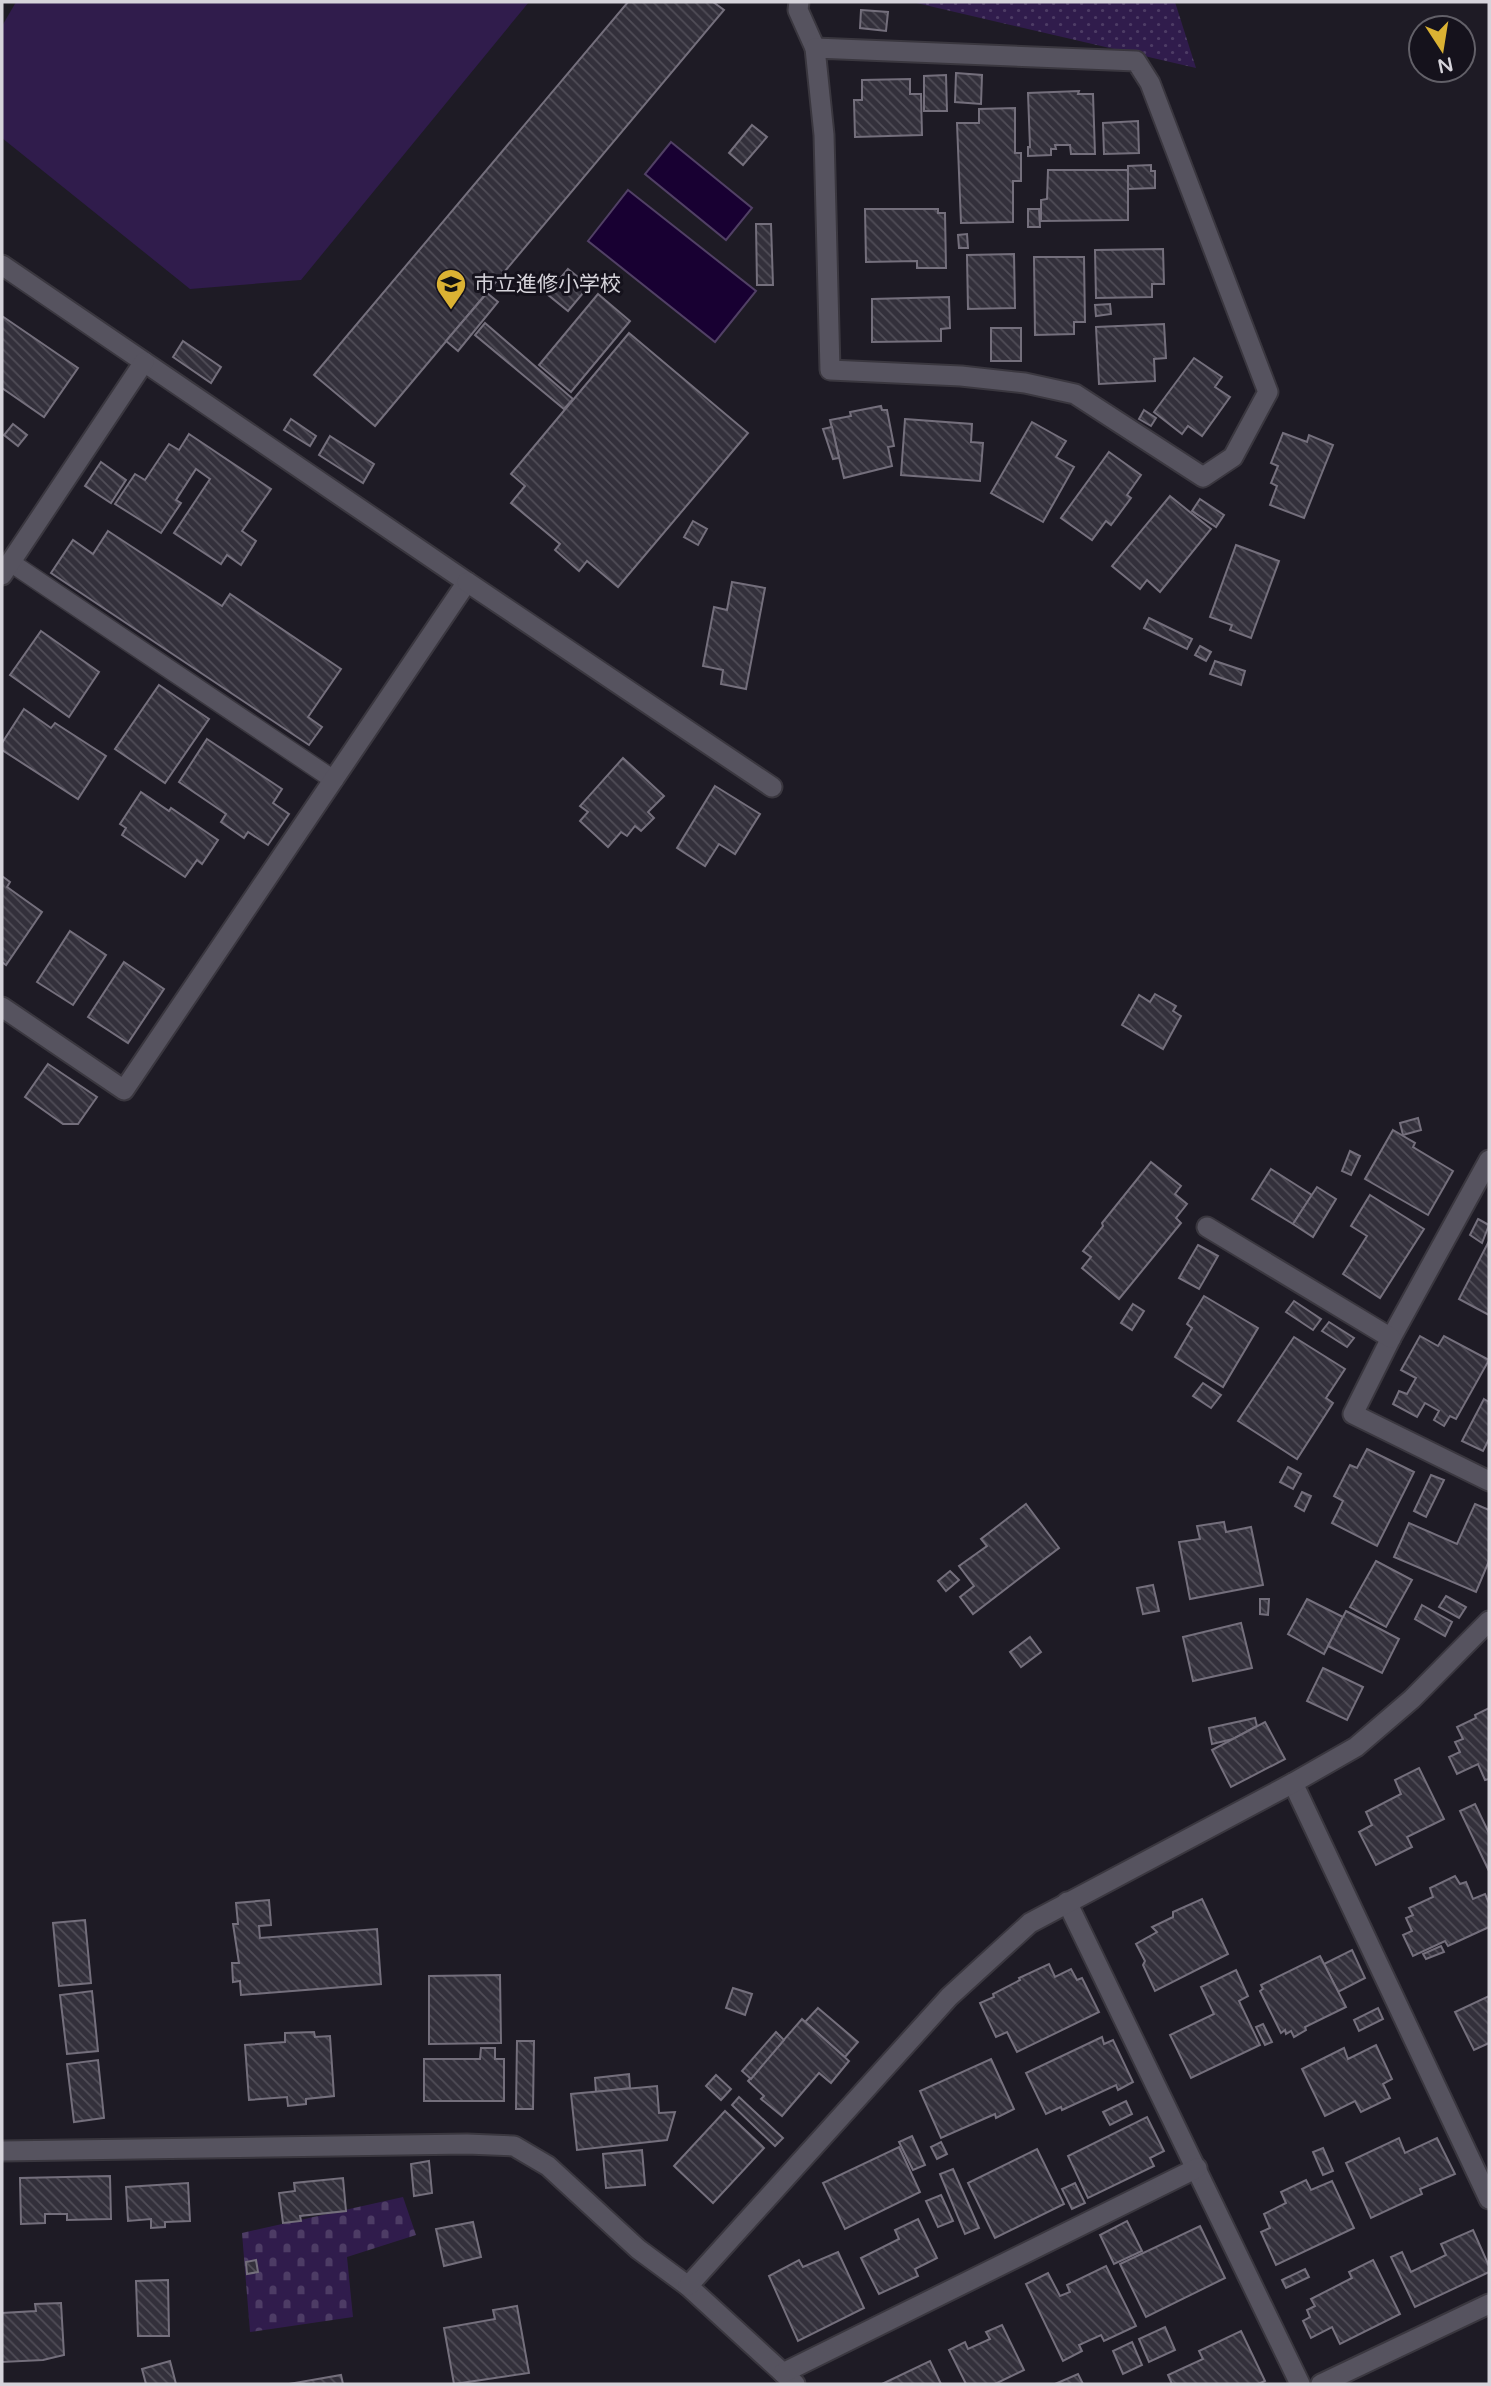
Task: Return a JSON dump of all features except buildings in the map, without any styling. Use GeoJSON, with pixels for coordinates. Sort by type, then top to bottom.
{"type":"FeatureCollection","features":[{"type":"Feature","properties":{"kind":"street"},"geometry":{"type":"LineString","coordinates":[[799,2],[799,10],[815,48],[824,135],[830,370],[961,376],[1025,383],[1075,394],[1203,477],[1233,457],[1268,392],[1150,83],[1136,61],[815,48]]}},
{"type":"Feature","properties":{"kind":"street"},"geometry":{"type":"LineString","coordinates":[[2,265],[772,787]]}},
{"type":"Feature","properties":{"kind":"street"},"geometry":{"type":"LineString","coordinates":[[6,568],[144,362]]}},
{"type":"Feature","properties":{"kind":"street"},"geometry":{"type":"LineString","coordinates":[[2,1007],[124,1090],[467,582]]}},
{"type":"Feature","properties":{"kind":"street"},"geometry":{"type":"LineString","coordinates":[[1489,1160],[1391,1338],[1353,1414],[1489,1481]]}},
{"type":"Feature","properties":{"kind":"street"},"geometry":{"type":"LineString","coordinates":[[1207,1227],[1391,1338]]}},
{"type":"Feature","properties":{"kind":"street"},"geometry":{"type":"LineString","coordinates":[[688,2286],[949,1997],[1030,1923],[1293,1783],[1356,1746],[1412,1699],[1489,1621]]}},
{"type":"Feature","properties":{"kind":"street"},"geometry":{"type":"LineString","coordinates":[[1293,1783],[1489,2199]]}},
{"type":"Feature","properties":{"kind":"street"},"geometry":{"type":"LineString","coordinates":[[1067,1902],[1300,2384]]}},
{"type":"Feature","properties":{"kind":"street"},"geometry":{"type":"LineString","coordinates":[[2,2151],[467,2144],[514,2146],[548,2166],[638,2249],[688,2286],[789,2378],[1197,2168]]}},
{"type":"Feature","properties":{"kind":"street"},"geometry":{"type":"LineString","coordinates":[[1321,2384],[1489,2304]]}},
{"type":"Feature","properties":{"kind":"lane"},"geometry":{"type":"LineString","coordinates":[[6,568],[334,780]]}},
{"type":"Feature","properties":{"kind":"green space"},"geometry":{"type":"Polygon","coordinates":[[[16,2],[529,2],[301,280],[190,289],[2,138],[2,26],[16,2]]]}},
{"type":"Feature","properties":{"kind":"green space"},"geometry":{"type":"Polygon","coordinates":[[[912,2],[1175,2],[1196,68],[912,2]]]}},
{"type":"Feature","properties":{"kind":"green space"},"geometry":{"type":"Polygon","coordinates":[[[403,2197],[416,2235],[347,2257],[353,2317],[250,2332],[242,2233],[403,2197]]]}},
{"type":"Feature","properties":{"kind":"shaded area"},"geometry":{"type":"Polygon","coordinates":[[[671,142],[752,208],[726,240],[645,174],[671,142]]]}},
{"type":"Feature","properties":{"kind":"shaded area"},"geometry":{"type":"Polygon","coordinates":[[[628,190],[756,291],[715,342],[588,241],[628,190]]]}},
{"type":"Feature","properties":{"kind":"place","name":"市立進修小学校"},"geometry":{"type":"Point","coordinates":[451,311]}}]}
